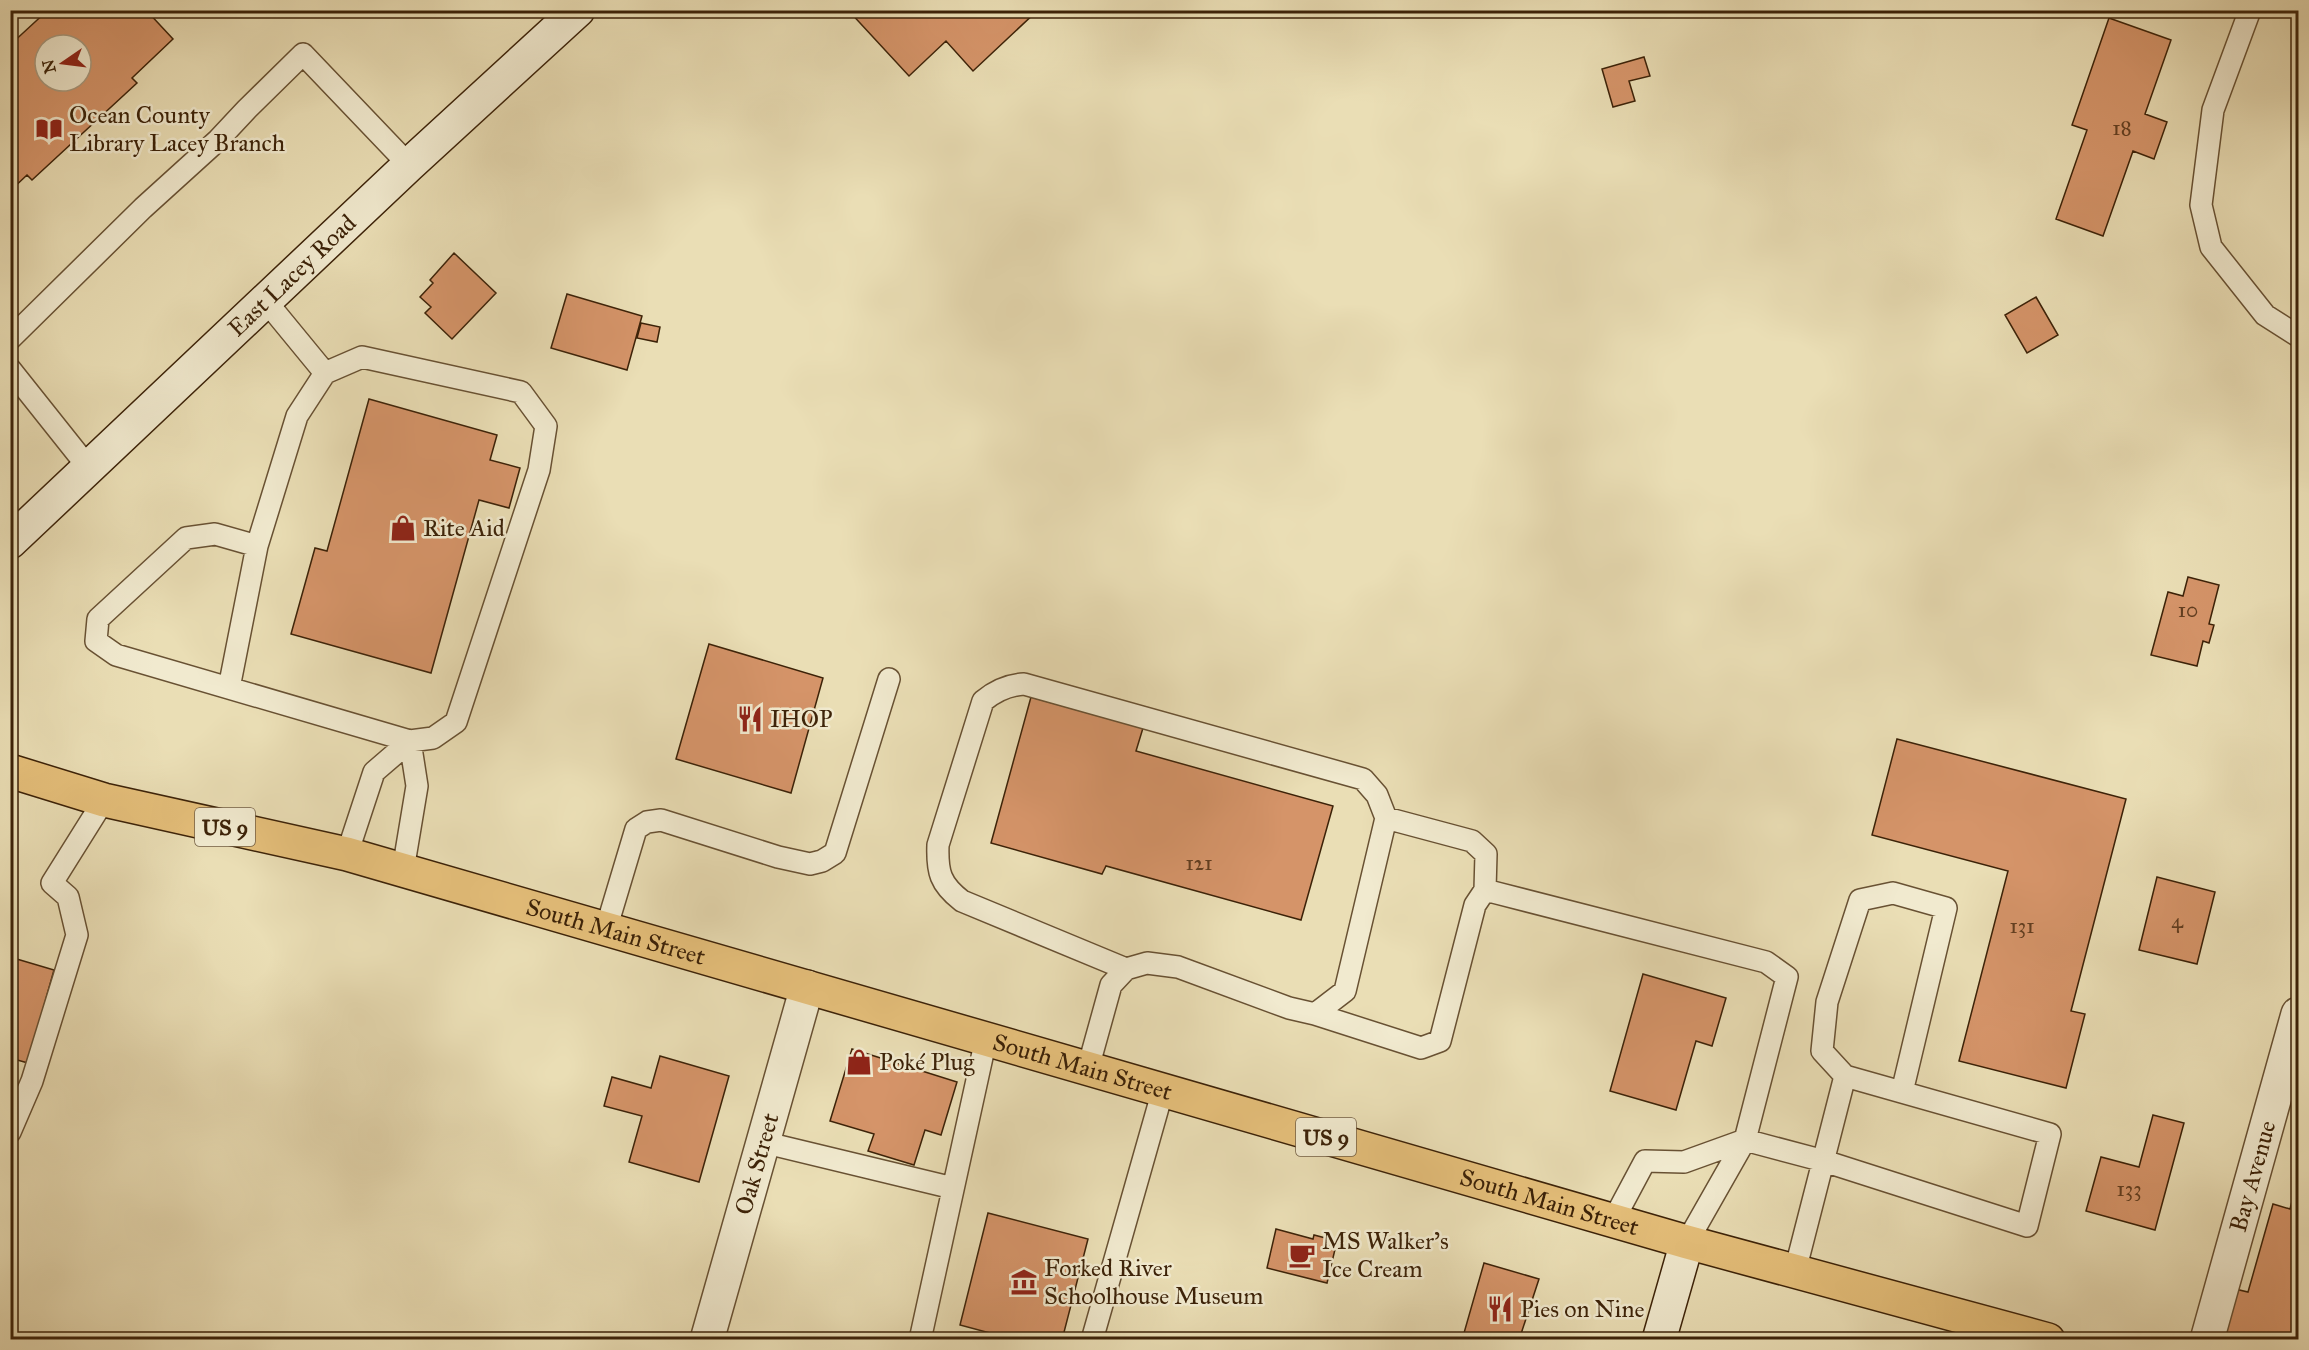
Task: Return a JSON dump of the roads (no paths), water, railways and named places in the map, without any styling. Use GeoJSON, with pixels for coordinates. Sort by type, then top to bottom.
{"type":"FeatureCollection","features":[{"type":"Feature","properties":{"kind":"highway","name":"South Main Street"},"geometry":{"type":"LineString","coordinates":[[10,771],[104,800],[347,854],[1613,1221],[2048,1340]]}},
{"type":"Feature","properties":{"kind":"street","name":"East Lacey Road"},"geometry":{"type":"LineString","coordinates":[[10,542],[409,165],[578,10]]}},
{"type":"Feature","properties":{"kind":"street","name":"Oak Street"},"geometry":{"type":"LineString","coordinates":[[707,1340],[807,987]]}},
{"type":"Feature","properties":{"kind":"street","name":"Bay Avenue"},"geometry":{"type":"LineString","coordinates":[[2207,1340],[2298,1014]]}},
{"type":"Feature","properties":{"kind":"street"},"geometry":{"type":"LineString","coordinates":[[1659,1340],[1687,1242]]}},
{"type":"Feature","properties":{"kind":"lane"},"geometry":{"type":"LineString","coordinates":[[2250,10],[2213,110],[2201,205],[2211,247],[2265,315],[2298,336]]}},
{"type":"Feature","properties":{"kind":"lane"},"geometry":{"type":"LineString","coordinates":[[10,339],[144,208],[218,140],[247,108],[303,54],[409,165]]}},
{"type":"Feature","properties":{"kind":"lane"},"geometry":{"type":"LineString","coordinates":[[265,300],[325,373]]}},
{"type":"Feature","properties":{"kind":"lane"},"geometry":{"type":"LineString","coordinates":[[229,688],[256,546],[297,416],[325,373],[362,357],[521,392],[546,426],[538,470],[456,722],[433,738],[410,741],[116,655],[96,640],[98,618],[186,538],[216,534],[256,546]]}},
{"type":"Feature","properties":{"kind":"lane"},"geometry":{"type":"LineString","coordinates":[[10,369],[87,467]]}},
{"type":"Feature","properties":{"kind":"lane"},"geometry":{"type":"LineString","coordinates":[[606,928],[636,829],[647,822],[661,820],[777,857],[810,864],[822,861],[835,853],[889,679]]}},
{"type":"Feature","properties":{"kind":"lane"},"geometry":{"type":"LineString","coordinates":[[1126,969],[962,901],[949,891],[940,877],[937,862],[938,845],[983,701],[993,692],[1011,685],[1024,684],[1363,779],[1377,795],[1386,818],[1345,991],[1315,1014]]}},
{"type":"Feature","properties":{"kind":"lane"},"geometry":{"type":"LineString","coordinates":[[347,854],[374,772],[410,741]]}},
{"type":"Feature","properties":{"kind":"lane"},"geometry":{"type":"LineString","coordinates":[[403,870],[417,786],[410,741]]}},
{"type":"Feature","properties":{"kind":"lane"},"geometry":{"type":"LineString","coordinates":[[10,1131],[32,1081],[77,935],[68,897],[52,883],[104,800]]}},
{"type":"Feature","properties":{"kind":"lane"},"geometry":{"type":"LineString","coordinates":[[1088,1068],[1111,985],[1126,969],[1147,963],[1178,967],[1289,1008],[1421,1048],[1440,1041],[1475,905],[1485,890],[1486,854],[1472,841],[1386,818]]}},
{"type":"Feature","properties":{"kind":"lane"},"geometry":{"type":"LineString","coordinates":[[1485,890],[1766,962],[1787,977],[1745,1140],[1687,1242]]}},
{"type":"Feature","properties":{"kind":"lane"},"geometry":{"type":"LineString","coordinates":[[1613,1221],[1645,1161],[1684,1162],[1745,1140],[1824,1161],[2027,1226],[2050,1134],[1845,1076],[1822,1051],[1827,1002],[1860,900],[1893,893],[1946,908],[1902,1092]]}},
{"type":"Feature","properties":{"kind":"lane"},"geometry":{"type":"LineString","coordinates":[[920,1340],[986,1038]]}},
{"type":"Feature","properties":{"kind":"lane"},"geometry":{"type":"LineString","coordinates":[[1795,1271],[1845,1076]]}},
{"type":"Feature","properties":{"kind":"lane"},"geometry":{"type":"LineString","coordinates":[[1092,1340],[1163,1090]]}},
{"type":"Feature","properties":{"kind":"lane"},"geometry":{"type":"LineString","coordinates":[[762,1142],[953,1188]]}},
{"type":"Feature","properties":{"kind":"place","name":"Ocean County Library Lacey Branch"},"geometry":{"type":"Point","coordinates":[49,129]}},
{"type":"Feature","properties":{"kind":"place","name":"Rite Aid"},"geometry":{"type":"Point","coordinates":[403,528]}},
{"type":"Feature","properties":{"kind":"place","name":"IHOP"},"geometry":{"type":"Point","coordinates":[750,719]}},
{"type":"Feature","properties":{"kind":"place","name":"Poké Plug"},"geometry":{"type":"Point","coordinates":[859,1062]}},
{"type":"Feature","properties":{"kind":"place","name":"MS Walker's Ice Cream"},"geometry":{"type":"Point","coordinates":[1302,1255]}},
{"type":"Feature","properties":{"kind":"place","name":"Forked River Schoolhouse Museum"},"geometry":{"type":"Point","coordinates":[1024,1282]}},
{"type":"Feature","properties":{"kind":"place","name":"Pies on Nine"},"geometry":{"type":"Point","coordinates":[1500,1309]}}]}
